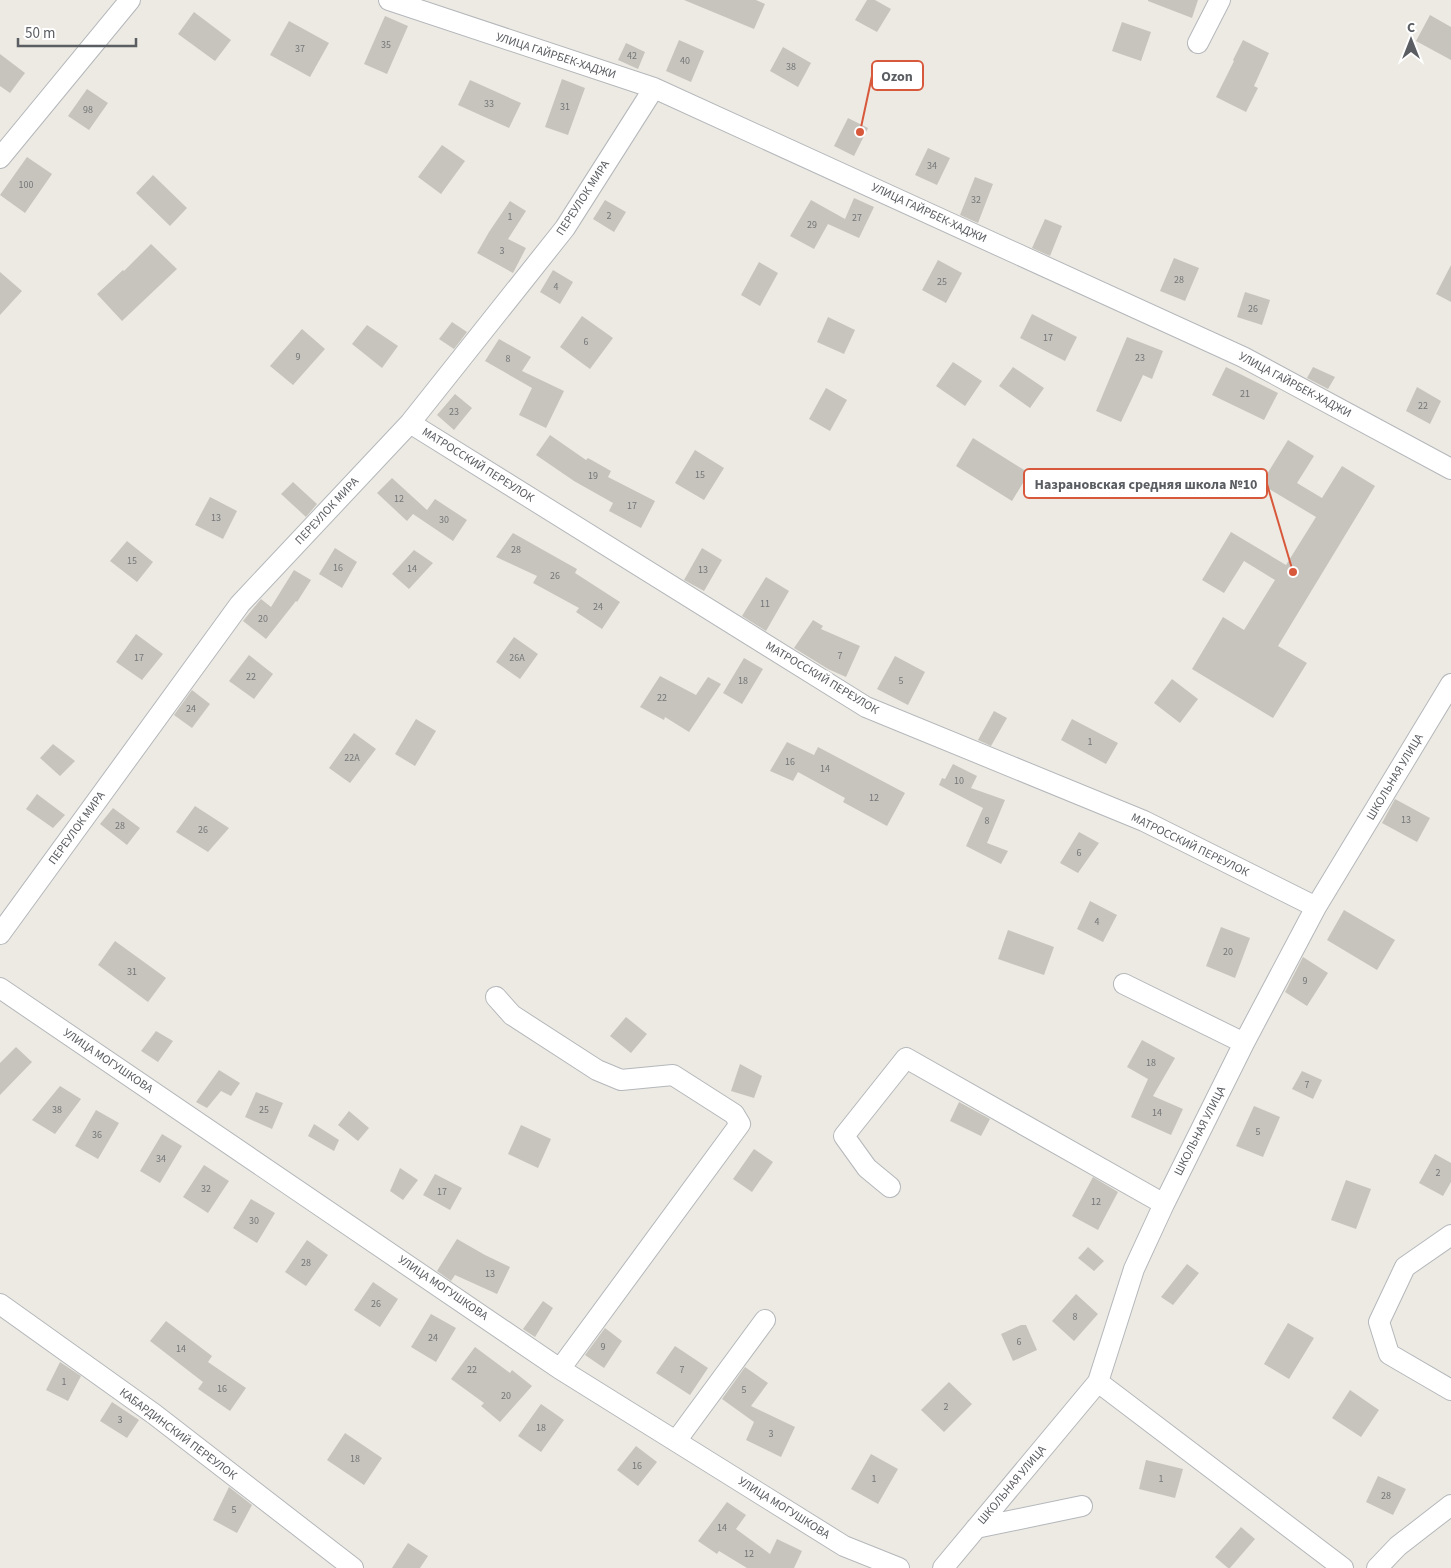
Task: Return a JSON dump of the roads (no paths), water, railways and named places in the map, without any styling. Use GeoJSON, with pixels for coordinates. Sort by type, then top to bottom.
{"type":"FeatureCollection","features":[{"type":"Feature","properties":{"kind":"street"},"geometry":{"type":"LineString","coordinates":[[0,158],[130,0]]}},
{"type":"Feature","properties":{"kind":"street","name":"УЛИЦА ГАЙРБЕК-ХАДЖИ"},"geometry":{"type":"LineString","coordinates":[[389,0],[654,88],[1244,357],[1451,469]]}},
{"type":"Feature","properties":{"kind":"street"},"geometry":{"type":"LineString","coordinates":[[1198,43],[1220,0]]}},
{"type":"Feature","properties":{"kind":"street","name":"ПЕРЕУЛОК МИРА"},"geometry":{"type":"LineString","coordinates":[[0,934],[240,604],[410,423],[565,228],[654,88]]}},
{"type":"Feature","properties":{"kind":"street","name":"МАТРОССКИЙ ПЕРЕУЛОК"},"geometry":{"type":"LineString","coordinates":[[410,423],[866,707],[1144,821],[1316,907]]}},
{"type":"Feature","properties":{"kind":"street","name":"ШКОЛЬНАЯ УЛИЦА"},"geometry":{"type":"LineString","coordinates":[[943,1568],[1098,1382],[1134,1269],[1244,1043],[1316,907],[1451,684]]}},
{"type":"Feature","properties":{"kind":"street"},"geometry":{"type":"LineString","coordinates":[[1124,984],[1244,1043]]}},
{"type":"Feature","properties":{"kind":"street","name":"УЛИЦА МОГУШКОВА"},"geometry":{"type":"LineString","coordinates":[[0,988],[560,1369],[844,1546],[899,1568]]}},
{"type":"Feature","properties":{"kind":"street"},"geometry":{"type":"LineString","coordinates":[[496,997],[512,1015],[597,1070],[621,1080],[673,1075],[734,1114],[740,1124],[560,1369]]}},
{"type":"Feature","properties":{"kind":"street"},"geometry":{"type":"LineString","coordinates":[[890,1187],[867,1168],[844,1136],[906,1058],[1164,1204]]}},
{"type":"Feature","properties":{"kind":"street"},"geometry":{"type":"LineString","coordinates":[[1451,1235],[1405,1266],[1379,1322],[1388,1354],[1451,1390]]}},
{"type":"Feature","properties":{"kind":"street","name":"КАБАРДИНСКИЙ ПЕРЕУЛОК"},"geometry":{"type":"LineString","coordinates":[[0,1304],[154,1414],[353,1568]]}},
{"type":"Feature","properties":{"kind":"street"},"geometry":{"type":"LineString","coordinates":[[676,1441],[765,1320]]}},
{"type":"Feature","properties":{"kind":"street"},"geometry":{"type":"LineString","coordinates":[[1098,1382],[1343,1568]]}},
{"type":"Feature","properties":{"kind":"street"},"geometry":{"type":"LineString","coordinates":[[1377,1568],[1398,1546],[1451,1505]]}},
{"type":"Feature","properties":{"kind":"street"},"geometry":{"type":"LineString","coordinates":[[976,1528],[1082,1506]]}},
{"type":"Feature","properties":{"kind":"place","name":"Ozon"},"geometry":{"type":"Point","coordinates":[860,132]}},
{"type":"Feature","properties":{"kind":"place","name":"Назрановская средняя школа №10"},"geometry":{"type":"Point","coordinates":[1293,572]}}]}
